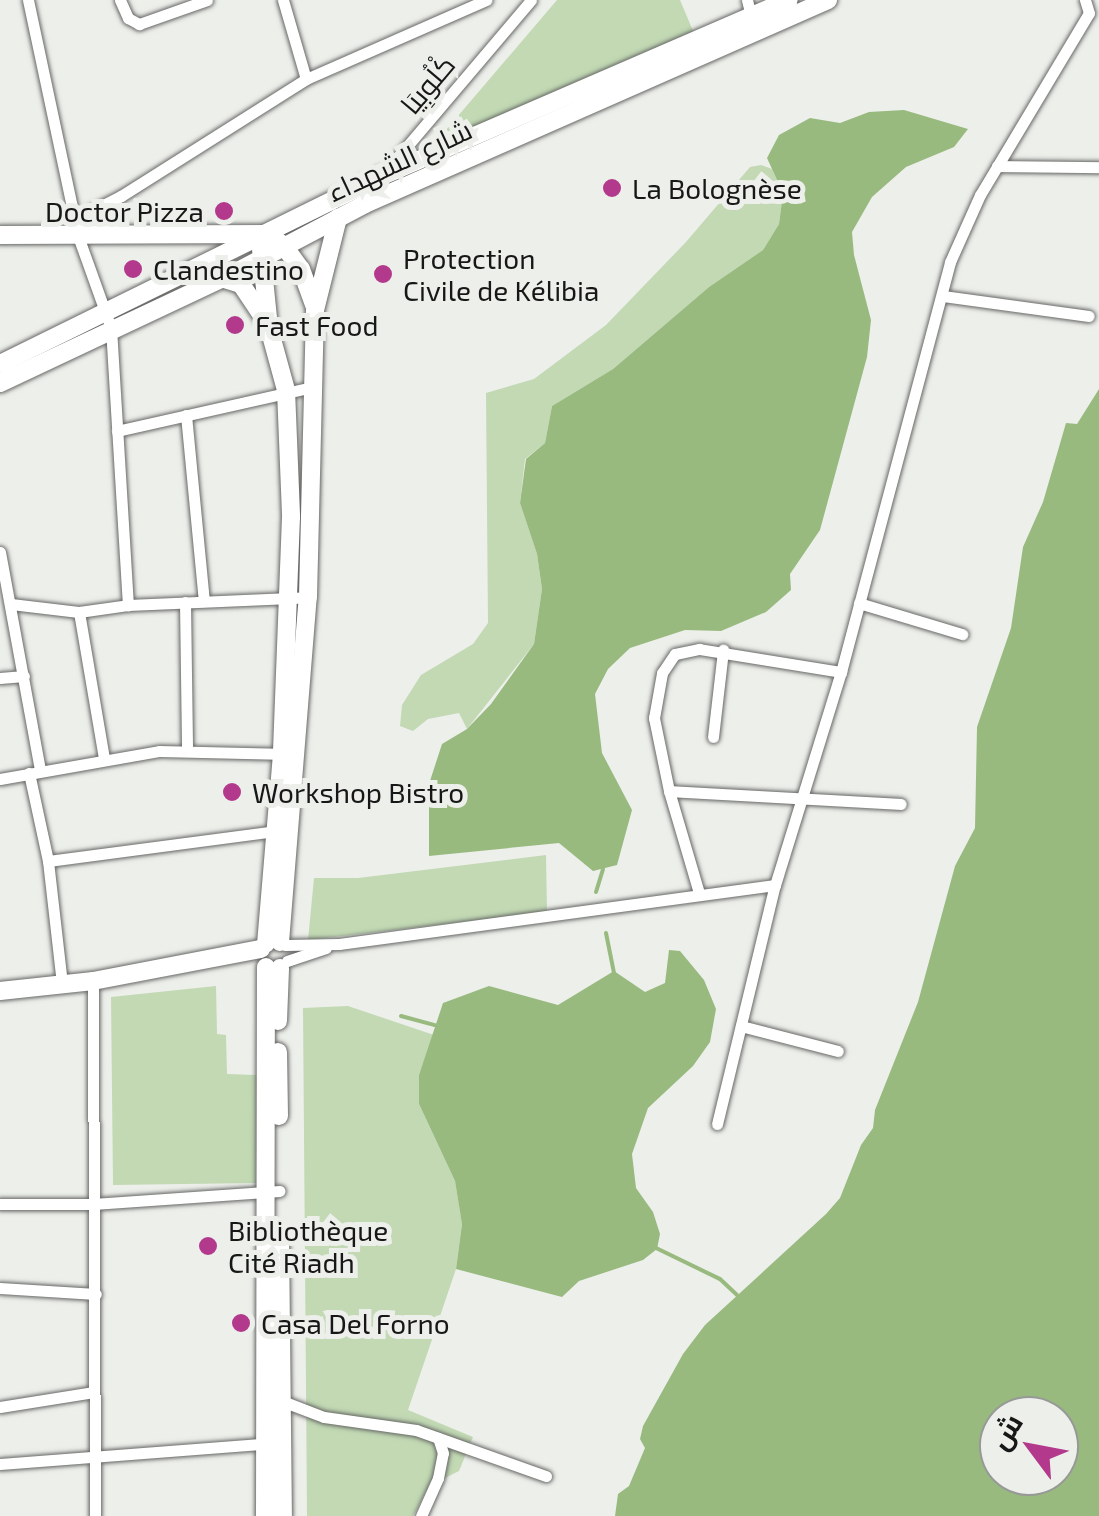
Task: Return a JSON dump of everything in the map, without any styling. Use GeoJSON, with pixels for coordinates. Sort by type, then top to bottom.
{"type":"FeatureCollection","features":[{"type":"Feature","properties":{"kind":"street"},"geometry":{"type":"LineString","coordinates":[[28,0],[77,227],[108,320],[128,605]]}},
{"type":"Feature","properties":{"kind":"street"},"geometry":{"type":"LineString","coordinates":[[120,0],[128,18],[140,24],[207,0]]}},
{"type":"Feature","properties":{"kind":"street"},"geometry":{"type":"LineString","coordinates":[[283,0],[306,79]]}},
{"type":"Feature","properties":{"kind":"street"},"geometry":{"type":"LineString","coordinates":[[77,227],[306,79],[484,0]]}},
{"type":"Feature","properties":{"kind":"street","name":"كْلُوبِيَا"},"geometry":{"type":"LineString","coordinates":[[365,204],[382,176],[531,0]]}},
{"type":"Feature","properties":{"kind":"street","name":"شارع الشهداء"},"geometry":{"type":"LineString","coordinates":[[0,364],[108,320],[264,243],[382,176],[749,8],[788,0]]}},
{"type":"Feature","properties":{"kind":"street","name":"شارع الشهداء"},"geometry":{"type":"LineString","coordinates":[[284,246],[365,204],[828,0]]}},
{"type":"Feature","properties":{"kind":"street"},"geometry":{"type":"LineString","coordinates":[[717,1124],[776,885],[841,672],[967,218],[1087,6],[1099,2]]}},
{"type":"Feature","properties":{"kind":"street"},"geometry":{"type":"LineString","coordinates":[[997,166],[1099,167]]}},
{"type":"Feature","properties":{"kind":"street"},"geometry":{"type":"LineString","coordinates":[[273,955],[315,310],[338,218]]}},
{"type":"Feature","properties":{"kind":"street"},"geometry":{"type":"LineString","coordinates":[[0,235],[77,227],[284,246],[308,282],[315,310]]}},
{"type":"Feature","properties":{"kind":"street"},"geometry":{"type":"LineString","coordinates":[[264,243],[269,328],[286,390],[299,596]]}},
{"type":"Feature","properties":{"kind":"street","name":"شارع الشهداء"},"geometry":{"type":"LineString","coordinates":[[108,320],[221,278],[264,243]]}},
{"type":"Feature","properties":{"kind":"street"},"geometry":{"type":"LineString","coordinates":[[221,278],[241,284],[269,328]]}},
{"type":"Feature","properties":{"kind":"street"},"geometry":{"type":"LineString","coordinates":[[943,296],[1089,316]]}},
{"type":"Feature","properties":{"kind":"street","name":"شارع الشهداء"},"geometry":{"type":"LineString","coordinates":[[0,383],[74,336]]}},
{"type":"Feature","properties":{"kind":"street"},"geometry":{"type":"LineString","coordinates":[[117,431],[312,387]]}},
{"type":"Feature","properties":{"kind":"street"},"geometry":{"type":"LineString","coordinates":[[186,414],[204,602]]}},
{"type":"Feature","properties":{"kind":"street"},"geometry":{"type":"LineString","coordinates":[[0,552],[4,590],[11,604],[24,676],[62,984]]}},
{"type":"Feature","properties":{"kind":"street"},"geometry":{"type":"LineString","coordinates":[[11,604],[79,612],[128,605],[299,596]]}},
{"type":"Feature","properties":{"kind":"street"},"geometry":{"type":"LineString","coordinates":[[184,602],[187,751]]}},
{"type":"Feature","properties":{"kind":"street"},"geometry":{"type":"LineString","coordinates":[[859,603],[962,634]]}},
{"type":"Feature","properties":{"kind":"street"},"geometry":{"type":"LineString","coordinates":[[79,612],[104,758]]}},
{"type":"Feature","properties":{"kind":"street"},"geometry":{"type":"LineString","coordinates":[[699,893],[669,792],[654,718],[662,673],[676,654],[723,650],[841,672]]}},
{"type":"Feature","properties":{"kind":"street"},"geometry":{"type":"LineString","coordinates":[[714,737],[723,650]]}},
{"type":"Feature","properties":{"kind":"street"},"geometry":{"type":"LineString","coordinates":[[0,678],[24,676]]}},
{"type":"Feature","properties":{"kind":"street"},"geometry":{"type":"LineString","coordinates":[[0,779],[104,758],[187,751],[289,754]]}},
{"type":"Feature","properties":{"kind":"street"},"geometry":{"type":"LineString","coordinates":[[265,1516],[282,1401],[272,1084],[273,955],[275,831],[289,754]]}},
{"type":"Feature","properties":{"kind":"street"},"geometry":{"type":"LineString","coordinates":[[669,792],[902,804]]}},
{"type":"Feature","properties":{"kind":"street"},"geometry":{"type":"LineString","coordinates":[[48,861],[275,831]]}},
{"type":"Feature","properties":{"kind":"street"},"geometry":{"type":"LineString","coordinates":[[0,991],[776,885]]}},
{"type":"Feature","properties":{"kind":"street"},"geometry":{"type":"LineString","coordinates":[[93,981],[95,1516]]}},
{"type":"Feature","properties":{"kind":"street"},"geometry":{"type":"LineString","coordinates":[[741,1026],[838,1051]]}},
{"type":"Feature","properties":{"kind":"street"},"geometry":{"type":"LineString","coordinates":[[0,1204],[93,1204],[275,1190]]}},
{"type":"Feature","properties":{"kind":"street"},"geometry":{"type":"LineString","coordinates":[[275,1190],[274,1443],[283,1516]]}},
{"type":"Feature","properties":{"kind":"street"},"geometry":{"type":"LineString","coordinates":[[0,1288],[96,1294]]}},
{"type":"Feature","properties":{"kind":"street"},"geometry":{"type":"LineString","coordinates":[[0,1407],[94,1392]]}},
{"type":"Feature","properties":{"kind":"street"},"geometry":{"type":"LineString","coordinates":[[282,1401],[324,1416],[400,1426],[546,1476]]}},
{"type":"Feature","properties":{"kind":"street"},"geometry":{"type":"LineString","coordinates":[[422,1516],[438,1478],[443,1453],[438,1438]]}},
{"type":"Feature","properties":{"kind":"street"},"geometry":{"type":"LineString","coordinates":[[0,1464],[274,1443]]}},
{"type":"Feature","properties":{"kind":"shaded area"},"geometry":{"type":"Polygon","coordinates":[[[557,0],[680,0],[696,38],[423,157],[557,0]]]}},
{"type":"Feature","properties":{"kind":"shaded area"},"geometry":{"type":"Polygon","coordinates":[[[904,110],[968,129],[954,147],[906,167],[872,197],[852,232],[871,320],[867,357],[820,530],[790,574],[791,590],[766,612],[721,631],[685,630],[630,648],[608,669],[595,694],[602,753],[632,810],[617,865],[593,871],[559,843],[429,856],[429,784],[442,744],[467,729],[491,704],[534,644],[542,589],[537,554],[520,503],[526,459],[545,443],[552,406],[613,369],[709,287],[763,250],[779,224],[783,193],[767,158],[779,135],[810,118],[840,123],[869,112],[904,110]]]}},
{"type":"Feature","properties":{"kind":"shaded area"},"geometry":{"type":"Polygon","coordinates":[[[750,167],[772,169],[783,193],[779,224],[763,250],[709,287],[613,369],[552,406],[545,443],[525,459],[520,503],[537,554],[542,589],[534,644],[467,729],[459,713],[428,719],[413,731],[400,726],[402,705],[421,675],[473,644],[488,623],[486,393],[534,379],[606,325],[686,242],[750,167]]]}},
{"type":"Feature","properties":{"kind":"shaded area"},"geometry":{"type":"Polygon","coordinates":[[[1099,389],[1099,1516],[615,1516],[618,1494],[629,1486],[645,1448],[640,1439],[643,1426],[683,1354],[705,1325],[840,1198],[861,1145],[873,1128],[875,1110],[918,1002],[955,866],[975,828],[977,727],[1011,628],[1023,547],[1043,502],[1066,423],[1077,424],[1099,389]]]}},
{"type":"Feature","properties":{"kind":"shaded area"},"geometry":{"type":"Polygon","coordinates":[[[546,855],[547,912],[308,940],[314,878],[358,878],[546,855]]]}},
{"type":"Feature","properties":{"kind":"shaded area"},"geometry":{"type":"Polygon","coordinates":[[[669,950],[680,951],[704,980],[716,1009],[710,1042],[693,1066],[648,1108],[632,1154],[636,1188],[653,1212],[660,1234],[657,1249],[643,1260],[579,1281],[562,1297],[456,1269],[462,1224],[455,1181],[419,1104],[419,1075],[443,1003],[489,986],[558,1005],[614,971],[645,992],[665,983],[669,950]]]}},
{"type":"Feature","properties":{"kind":"shaded area"},"geometry":{"type":"Polygon","coordinates":[[[216,986],[217,1034],[226,1035],[227,1074],[259,1075],[256,1183],[113,1185],[111,997],[216,986]]]}},
{"type":"Feature","properties":{"kind":"shaded area"},"geometry":{"type":"Polygon","coordinates":[[[348,1006],[434,1035],[419,1075],[419,1104],[455,1181],[462,1223],[456,1269],[408,1410],[473,1437],[459,1471],[429,1486],[413,1516],[307,1516],[303,1008],[348,1006]]]}},
{"type":"Feature","properties":{"kind":"waterway"},"geometry":{"type":"LineString","coordinates":[[596,892],[603,869]]}},
{"type":"Feature","properties":{"kind":"waterway"},"geometry":{"type":"LineString","coordinates":[[606,933],[614,973]]}},
{"type":"Feature","properties":{"kind":"waterway"},"geometry":{"type":"LineString","coordinates":[[401,1016],[435,1025]]}},
{"type":"Feature","properties":{"kind":"waterway"},"geometry":{"type":"LineString","coordinates":[[654,1247],[720,1279],[737,1295]]}},
{"type":"Feature","properties":{"kind":"place","name":"La Bolognèse"},"geometry":{"type":"Point","coordinates":[612,188]}},
{"type":"Feature","properties":{"kind":"place","name":"Doctor Pizza"},"geometry":{"type":"Point","coordinates":[224,211]}},
{"type":"Feature","properties":{"kind":"place","name":"Clandestino"},"geometry":{"type":"Point","coordinates":[133,269]}},
{"type":"Feature","properties":{"kind":"place","name":"Protection Civile de Kélibia"},"geometry":{"type":"Point","coordinates":[383,274]}},
{"type":"Feature","properties":{"kind":"place","name":"Fast Food"},"geometry":{"type":"Point","coordinates":[235,325]}},
{"type":"Feature","properties":{"kind":"place","name":"Workshop Bistro"},"geometry":{"type":"Point","coordinates":[232,792]}},
{"type":"Feature","properties":{"kind":"place","name":"Bibliothèque Cité Riadh"},"geometry":{"type":"Point","coordinates":[208,1246]}},
{"type":"Feature","properties":{"kind":"place","name":"Casa Del Forno"},"geometry":{"type":"Point","coordinates":[241,1323]}}]}
